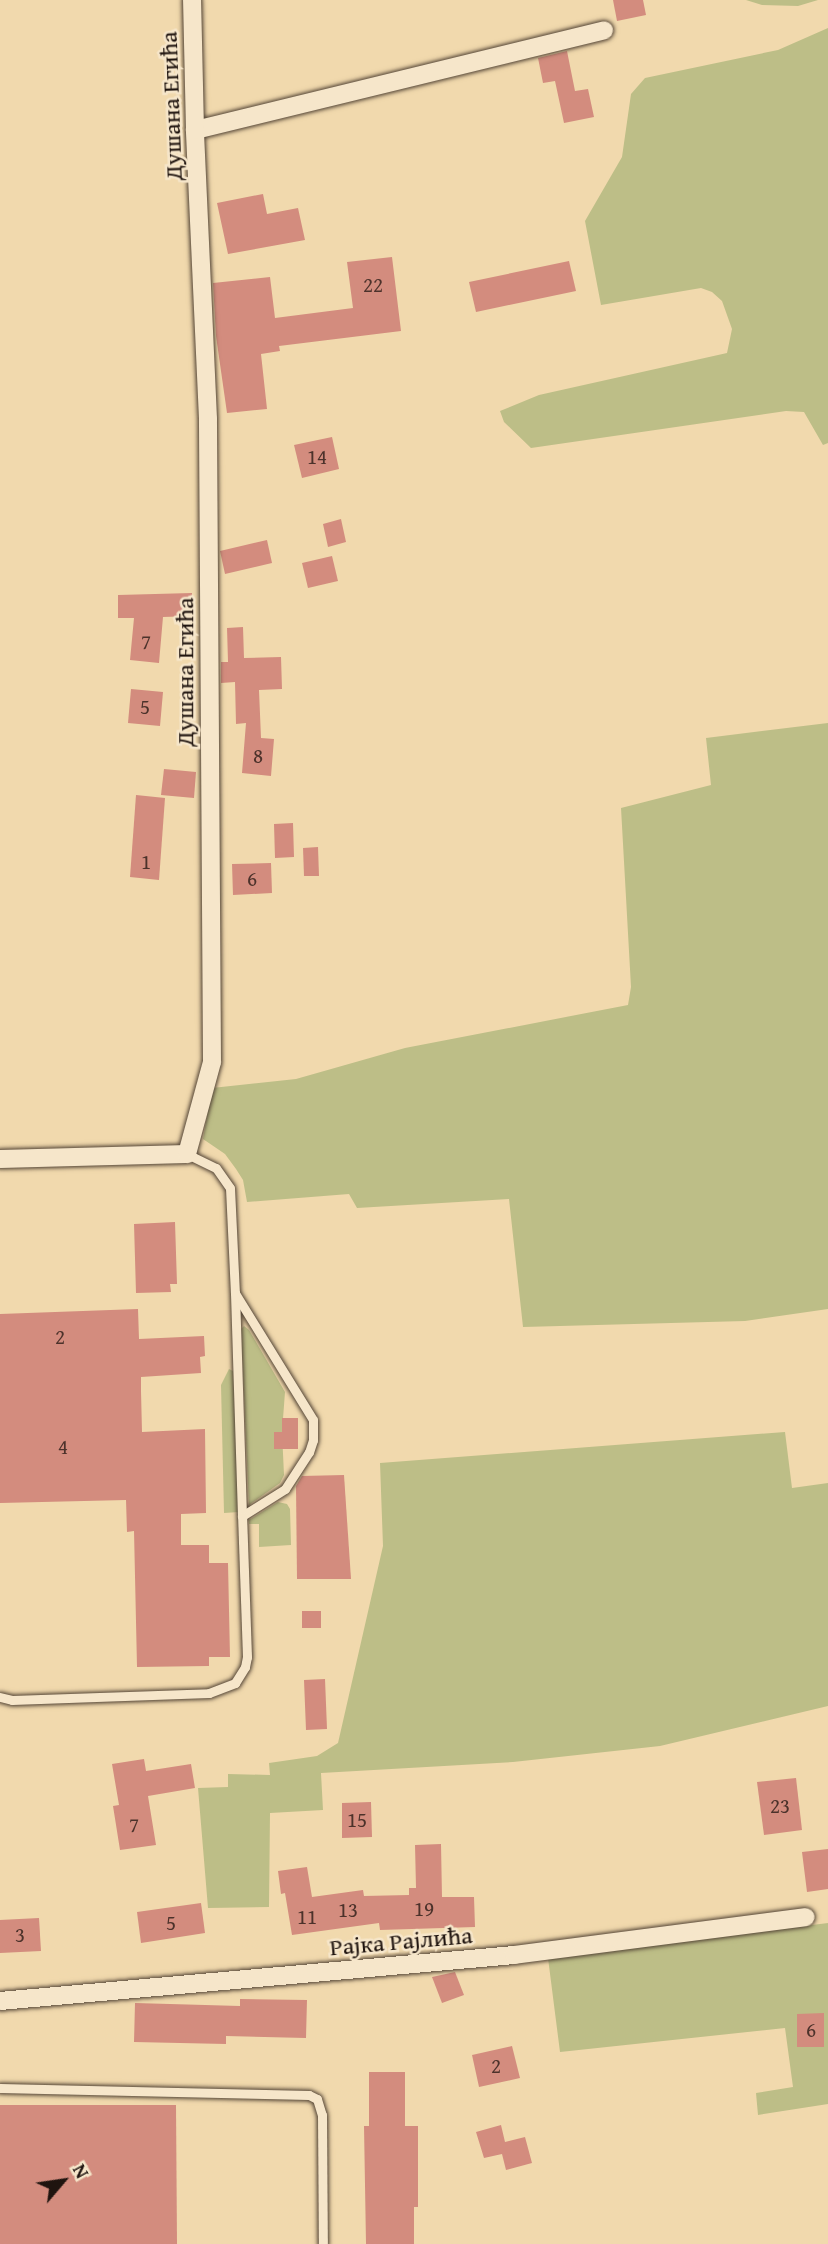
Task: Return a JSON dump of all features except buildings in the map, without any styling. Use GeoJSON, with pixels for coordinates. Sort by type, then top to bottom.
{"type":"FeatureCollection","features":[{"type":"Feature","properties":{"kind":"street","name":"Душана Егића"},"geometry":{"type":"LineString","coordinates":[[187,1154],[212,1062],[208,419],[192,0]]}},
{"type":"Feature","properties":{"kind":"street"},"geometry":{"type":"LineString","coordinates":[[195,130],[604,30]]}},
{"type":"Feature","properties":{"kind":"street"},"geometry":{"type":"LineString","coordinates":[[0,1159],[187,1154]]}},
{"type":"Feature","properties":{"kind":"street","name":"Рајка Рајлића"},"geometry":{"type":"LineString","coordinates":[[0,2001],[514,1955],[806,1916]]}},
{"type":"Feature","properties":{"kind":"lane"},"geometry":{"type":"LineString","coordinates":[[0,1697],[12,1700],[209,1693],[226,1689],[241,1676],[247,1657],[230,1188],[216,1168],[187,1154]]}},
{"type":"Feature","properties":{"kind":"lane"},"geometry":{"type":"LineString","coordinates":[[235,1293],[313,1420],[309,1452],[285,1489],[242,1516]]}},
{"type":"Feature","properties":{"kind":"lane"},"geometry":{"type":"LineString","coordinates":[[0,2088],[309,2095],[317,2098],[322,2115],[323,2244]]}},
{"type":"Feature","properties":{"kind":"green space"},"geometry":{"type":"Polygon","coordinates":[[[746,0],[818,0],[798,6],[762,5],[746,0]]]}},
{"type":"Feature","properties":{"kind":"green space"},"geometry":{"type":"Polygon","coordinates":[[[828,28],[828,443],[823,445],[804,412],[786,411],[531,448],[504,422],[500,411],[539,395],[727,353],[732,329],[722,301],[712,292],[701,288],[601,305],[585,221],[622,157],[631,94],[645,78],[778,50],[828,28]]]}},
{"type":"Feature","properties":{"kind":"green space"},"geometry":{"type":"Polygon","coordinates":[[[828,723],[828,1309],[745,1321],[523,1327],[509,1199],[357,1208],[349,1194],[247,1202],[243,1180],[236,1169],[225,1154],[203,1139],[212,1088],[296,1079],[405,1048],[628,1005],[631,987],[621,808],[711,785],[706,738],[828,723]]]}},
{"type":"Feature","properties":{"kind":"green space"},"geometry":{"type":"Polygon","coordinates":[[[244,1326],[249,1330],[285,1392],[282,1432],[284,1475],[280,1483],[249,1505],[241,1329],[244,1326]]]}},
{"type":"Feature","properties":{"kind":"green space"},"geometry":{"type":"Polygon","coordinates":[[[229,1369],[233,1371],[239,1512],[224,1513],[221,1385],[229,1369]]]}},
{"type":"Feature","properties":{"kind":"green space"},"geometry":{"type":"Polygon","coordinates":[[[785,1432],[792,1488],[828,1483],[828,1706],[660,1746],[513,1762],[321,1773],[323,1810],[270,1813],[269,1907],[208,1908],[198,1788],[228,1787],[228,1774],[270,1775],[269,1763],[317,1756],[338,1743],[383,1546],[380,1463],[785,1432]]]}},
{"type":"Feature","properties":{"kind":"green space"},"geometry":{"type":"Polygon","coordinates":[[[278,1502],[287,1504],[290,1509],[291,1545],[259,1547],[259,1524],[249,1524],[249,1520],[278,1502]]]}},
{"type":"Feature","properties":{"kind":"green space"},"geometry":{"type":"Polygon","coordinates":[[[828,1923],[828,2104],[758,2115],[756,2093],[793,2087],[785,2028],[560,2052],[548,1958],[828,1923]]]}}]}
